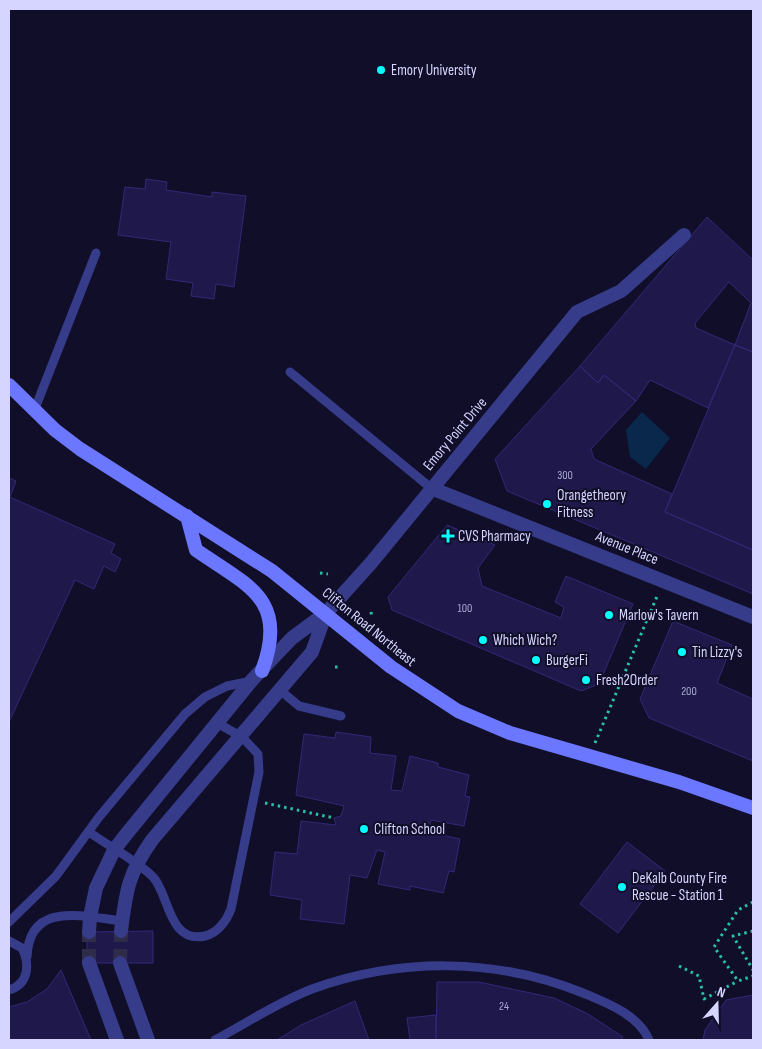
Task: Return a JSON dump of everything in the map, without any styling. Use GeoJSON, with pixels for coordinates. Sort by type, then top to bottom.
{"type":"FeatureCollection","features":[{"type":"Feature","properties":{"kind":"main road","name":"Clifton Road Northeast"},"geometry":{"type":"LineString","coordinates":[[9,385],[34,411],[80,449],[272,571],[405,677],[458,711],[510,733],[679,782],[753,808]]}},
{"type":"Feature","properties":{"kind":"main road"},"geometry":{"type":"LineString","coordinates":[[187,516],[196,550],[248,585],[265,604],[272,629],[269,650],[257,675]]}},
{"type":"Feature","properties":{"kind":"street","name":"Emory Point Drive"},"geometry":{"type":"LineString","coordinates":[[326,613],[371,563],[577,312],[621,291],[684,235]]}},
{"type":"Feature","properties":{"kind":"street","name":"Avenue Place"},"geometry":{"type":"LineString","coordinates":[[431,488],[753,617]]}},
{"type":"Feature","properties":{"kind":"street"},"geometry":{"type":"LineString","coordinates":[[89,932],[96,888],[114,850],[257,675],[292,638],[326,613]]}},
{"type":"Feature","properties":{"kind":"street"},"geometry":{"type":"LineString","coordinates":[[121,926],[125,894],[136,863],[152,840],[242,737],[312,652],[326,613]]}},
{"type":"Feature","properties":{"kind":"street"},"geometry":{"type":"LineString","coordinates":[[89,963],[117,1040]]}},
{"type":"Feature","properties":{"kind":"street"},"geometry":{"type":"LineString","coordinates":[[120,963],[148,1040]]}},
{"type":"Feature","properties":{"kind":"lane"},"geometry":{"type":"LineString","coordinates":[[34,411],[96,253]]}},
{"type":"Feature","properties":{"kind":"lane"},"geometry":{"type":"LineString","coordinates":[[290,372],[431,488]]}},
{"type":"Feature","properties":{"kind":"lane"},"geometry":{"type":"LineString","coordinates":[[9,922],[56,876],[99,817],[185,714],[204,697],[257,675]]}},
{"type":"Feature","properties":{"kind":"lane"},"geometry":{"type":"LineString","coordinates":[[281,691],[299,706],[341,716]]}},
{"type":"Feature","properties":{"kind":"lane"},"geometry":{"type":"LineString","coordinates":[[89,832],[154,877],[170,918],[180,928],[192,935],[207,936],[222,925],[231,909],[259,772],[258,754],[242,737],[217,723]]}},
{"type":"Feature","properties":{"kind":"lane"},"geometry":{"type":"LineString","coordinates":[[26,957],[27,940],[32,931],[47,919],[69,915],[90,917],[121,926]]}},
{"type":"Feature","properties":{"kind":"lane"},"geometry":{"type":"LineString","coordinates":[[9,941],[22,948],[28,967],[26,977],[9,990]]}},
{"type":"Feature","properties":{"kind":"lane"},"geometry":{"type":"LineString","coordinates":[[215,1040],[286,1001],[312,990],[378,972],[430,966],[484,967],[542,978],[593,997],[638,1021],[649,1040]]}},
{"type":"Feature","properties":{"kind":"path"},"geometry":{"type":"LineString","coordinates":[[320,573],[328,574]]}},
{"type":"Feature","properties":{"kind":"path"},"geometry":{"type":"LineString","coordinates":[[590,757],[664,580]]}},
{"type":"Feature","properties":{"kind":"path"},"geometry":{"type":"LineString","coordinates":[[371,612],[372,618]]}},
{"type":"Feature","properties":{"kind":"path"},"geometry":{"type":"LineString","coordinates":[[252,801],[334,818]]}},
{"type":"Feature","properties":{"kind":"path"},"geometry":{"type":"LineString","coordinates":[[738,981],[714,947],[738,910],[753,902]]}},
{"type":"Feature","properties":{"kind":"path"},"geometry":{"type":"LineString","coordinates":[[753,932],[733,936],[753,970]]}},
{"type":"Feature","properties":{"kind":"path"},"geometry":{"type":"LineString","coordinates":[[679,966],[699,976],[704,999],[738,981],[753,976]]}},
{"type":"Feature","properties":{"kind":"water"},"geometry":{"type":"Polygon","coordinates":[[[642,412],[670,438],[646,469],[630,457],[626,430],[642,412]]]}},
{"type":"Feature","properties":{"kind":"building"},"geometry":{"type":"Polygon","coordinates":[[[146,179],[167,182],[166,190],[212,197],[212,192],[246,196],[234,287],[216,284],[214,299],[191,296],[193,283],[166,279],[171,242],[118,235],[125,187],[145,189],[146,179]]]}},
{"type":"Feature","properties":{"kind":"building"},"geometry":{"type":"Polygon","coordinates":[[[707,217],[753,260],[753,352],[735,345],[708,408],[650,380],[636,401],[604,375],[598,383],[580,366],[707,217]],[[729,282],[695,323],[696,328],[735,345],[751,303],[729,282]]]}},
{"type":"Feature","properties":{"kind":"building"},"geometry":{"type":"Polygon","coordinates":[[[735,345],[753,352],[753,550],[665,512],[735,345]]]}},
{"type":"Feature","properties":{"kind":"building"},"geometry":{"type":"Polygon","coordinates":[[[580,366],[598,383],[604,375],[636,401],[591,449],[594,459],[672,494],[665,512],[753,550],[753,594],[507,491],[495,459],[580,366]]]}},
{"type":"Feature","properties":{"kind":"building"},"geometry":{"type":"Polygon","coordinates":[[[9,478],[16,481],[10,497],[115,544],[111,553],[121,559],[115,572],[104,566],[94,589],[75,580],[9,722],[9,478]]]}},
{"type":"Feature","properties":{"kind":"building"},"geometry":{"type":"Polygon","coordinates":[[[447,525],[495,545],[478,568],[482,586],[561,618],[564,607],[555,602],[566,576],[633,604],[599,684],[581,691],[392,610],[388,597],[447,525]]]}},
{"type":"Feature","properties":{"kind":"building"},"geometry":{"type":"Polygon","coordinates":[[[673,621],[732,645],[717,683],[753,699],[753,761],[649,718],[640,699],[673,621]]]}},
{"type":"Feature","properties":{"kind":"building","name":"Clifton School"},"geometry":{"type":"Polygon","coordinates":[[[336,732],[371,737],[370,753],[396,756],[391,790],[402,791],[410,756],[438,763],[438,767],[469,775],[465,796],[470,797],[464,826],[431,820],[428,832],[460,839],[454,872],[449,871],[443,893],[410,886],[410,890],[378,884],[385,852],[377,850],[367,878],[350,875],[344,924],[300,919],[302,900],[270,895],[275,852],[297,854],[301,821],[336,825],[334,818],[341,816],[344,806],[296,795],[304,734],[335,738],[336,732]]]}},
{"type":"Feature","properties":{"kind":"building","name":"DeKalb County Fire Rescue - Station 1"},"geometry":{"type":"Polygon","coordinates":[[[627,842],[665,871],[618,933],[580,904],[627,842]]]}},
{"type":"Feature","properties":{"kind":"building"},"geometry":{"type":"Polygon","coordinates":[[[153,931],[153,963],[87,963],[87,932],[153,931]]]}},
{"type":"Feature","properties":{"kind":"building"},"geometry":{"type":"Polygon","coordinates":[[[61,970],[91,1040],[9,1040],[9,1007],[27,1002],[47,989],[61,970]]]}},
{"type":"Feature","properties":{"kind":"building"},"geometry":{"type":"Polygon","coordinates":[[[437,982],[479,982],[554,998],[588,1014],[623,1037],[621,1040],[436,1040],[437,982]]]}},
{"type":"Feature","properties":{"kind":"building"},"geometry":{"type":"Polygon","coordinates":[[[753,995],[753,1040],[703,1040],[705,1030],[726,1000],[753,995]]]}},
{"type":"Feature","properties":{"kind":"building"},"geometry":{"type":"Polygon","coordinates":[[[355,1001],[369,1040],[277,1040],[301,1025],[355,1001]]]}},
{"type":"Feature","properties":{"kind":"building"},"geometry":{"type":"Polygon","coordinates":[[[436,1015],[436,1040],[410,1040],[407,1018],[436,1015]]]}},
{"type":"Feature","properties":{"kind":"tunnel"},"geometry":{"type":"LineString","coordinates":[[120,963],[121,931]]}},
{"type":"Feature","properties":{"kind":"tunnel"},"geometry":{"type":"LineString","coordinates":[[89,932],[89,963]]}},
{"type":"Feature","properties":{"kind":"place","name":"Emory University"},"geometry":{"type":"Point","coordinates":[381,70]}},
{"type":"Feature","properties":{"kind":"place","name":"Orangetheory Fitness"},"geometry":{"type":"Point","coordinates":[547,504]}},
{"type":"Feature","properties":{"kind":"place","name":"CVS Pharmacy"},"geometry":{"type":"Point","coordinates":[448,536]}},
{"type":"Feature","properties":{"kind":"place","name":"Marlow's Tavern"},"geometry":{"type":"Point","coordinates":[609,615]}},
{"type":"Feature","properties":{"kind":"place","name":"Which Wich?"},"geometry":{"type":"Point","coordinates":[483,640]}},
{"type":"Feature","properties":{"kind":"place","name":"Tin Lizzy's"},"geometry":{"type":"Point","coordinates":[682,652]}},
{"type":"Feature","properties":{"kind":"place","name":"BurgerFi"},"geometry":{"type":"Point","coordinates":[536,660]}},
{"type":"Feature","properties":{"kind":"place","name":"Fresh2Order"},"geometry":{"type":"Point","coordinates":[586,680]}},
{"type":"Feature","properties":{"kind":"place","name":"Clifton School"},"geometry":{"type":"Point","coordinates":[364,829]}},
{"type":"Feature","properties":{"kind":"place","name":"DeKalb County Fire Rescue - Station 1"},"geometry":{"type":"Point","coordinates":[622,887]}}]}
